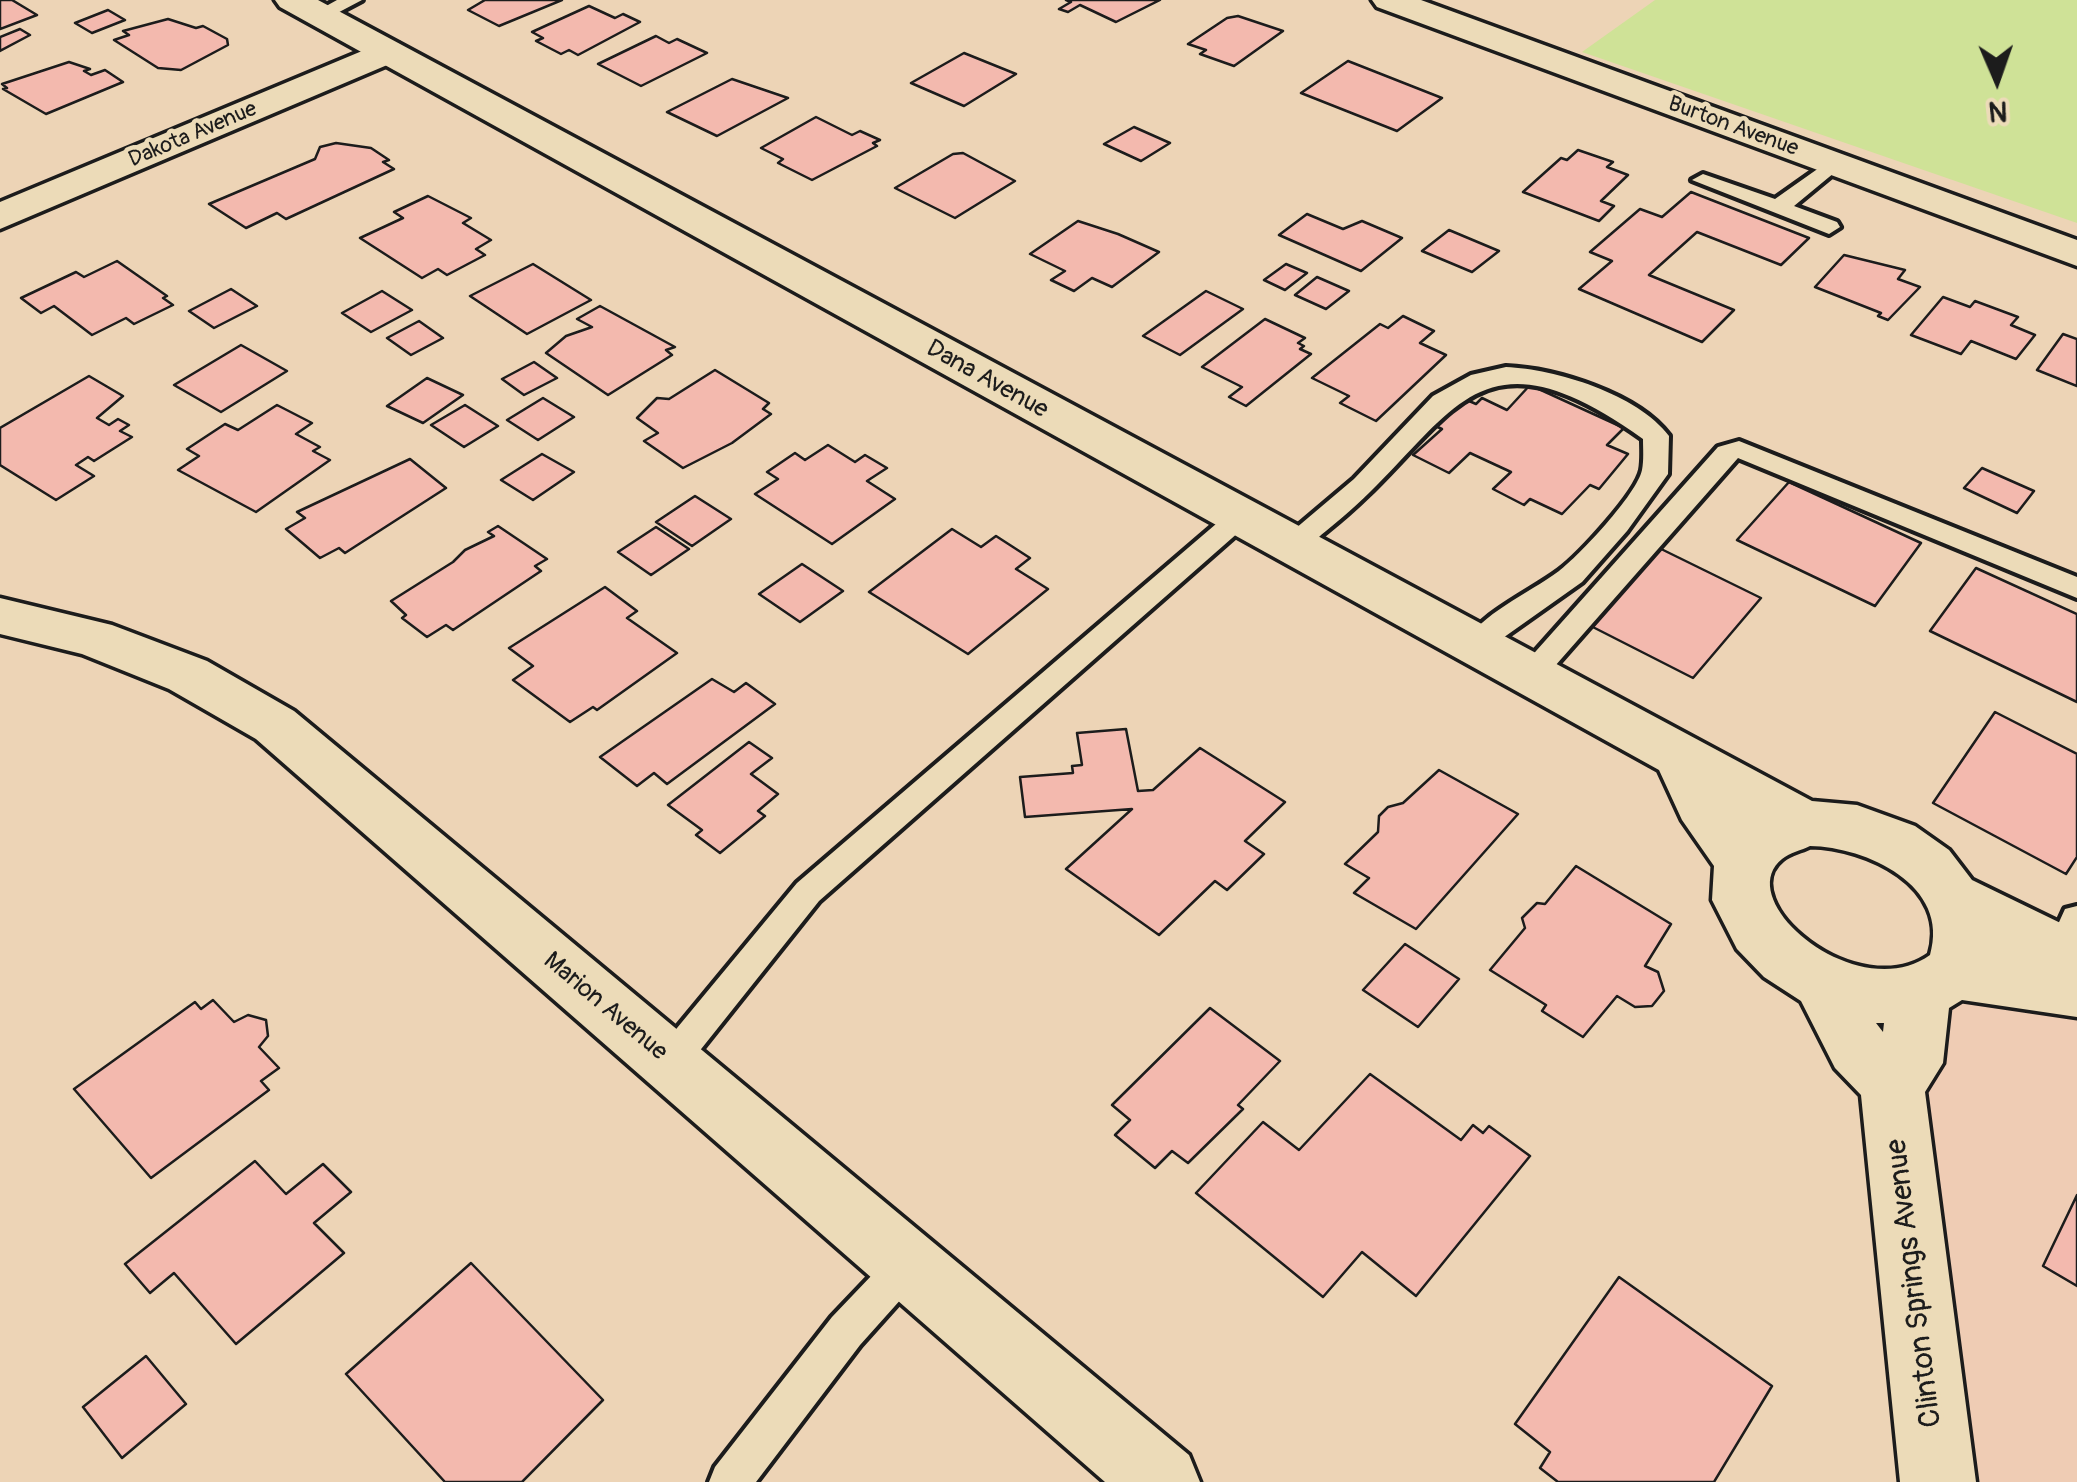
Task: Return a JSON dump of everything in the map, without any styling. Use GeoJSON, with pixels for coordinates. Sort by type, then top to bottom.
{"type":"FeatureCollection","features":[{"type":"Feature","properties":{"kind":"street","name":"Burton Avenue"},"geometry":{"type":"LineString","coordinates":[[1396,1],[2077,254]]}},
{"type":"Feature","properties":{"kind":"street","name":"Dana Avenue"},"geometry":{"type":"LineString","coordinates":[[306,7],[1804,823]]}},
{"type":"Feature","properties":{"kind":"street","name":"Dakota Avenue"},"geometry":{"type":"LineString","coordinates":[[0,217],[386,52]]}},
{"type":"Feature","properties":{"kind":"street","name":"Marion Avenue"},"geometry":{"type":"LineString","coordinates":[[0,616],[94,638],[188,676],[275,726],[907,1265],[1127,1472]]}},
{"type":"Feature","properties":{"kind":"street"},"geometry":{"type":"LineString","coordinates":[[1682,758],[1702,804],[1744,863]]}},
{"type":"Feature","properties":{"kind":"street"},"geometry":{"type":"LineString","coordinates":[[1824,984],[1857,1048],[1892,1084],[1910,1063],[1936,984],[1964,950],[1965,926],[1955,898],[1935,872],[1907,848],[1874,832],[1838,823],[1804,823],[1778,830],[1756,844],[1744,863],[1740,888],[1764,942],[1791,966],[1824,984],[1873,997],[1936,984],[2023,980],[2073,956]]}},
{"type":"Feature","properties":{"kind":"street"},"geometry":{"type":"LineString","coordinates":[[1955,898],[2073,956]]}},
{"type":"Feature","properties":{"kind":"street","name":"Clinton Springs Avenue"},"geometry":{"type":"LineString","coordinates":[[1892,1084],[1938,1482]]}},
{"type":"Feature","properties":{"kind":"lane"},"geometry":{"type":"LineString","coordinates":[[306,7],[353,0]]}},
{"type":"Feature","properties":{"kind":"lane"},"geometry":{"type":"LineString","coordinates":[[1778,208],[1832,164]]}},
{"type":"Feature","properties":{"kind":"lane"},"geometry":{"type":"LineString","coordinates":[[1702,180],[1828,228]]}},
{"type":"Feature","properties":{"kind":"lane"},"geometry":{"type":"LineString","coordinates":[[1290,546],[1369,480],[1453,394],[1492,378],[1546,376],[1610,402],[1656,436],[1654,474],[1618,525],[1572,575],[1510,617],[1476,647]]}},
{"type":"Feature","properties":{"kind":"lane"},"geometry":{"type":"LineString","coordinates":[[1530,676],[1728,453],[1739,450],[2077,588]]}},
{"type":"Feature","properties":{"kind":"lane"},"geometry":{"type":"LineString","coordinates":[[670,1062],[808,892],[1239,518]]}},
{"type":"Feature","properties":{"kind":"lane"},"geometry":{"type":"LineString","coordinates":[[730,1482],[846,1331],[907,1265]]}},
{"type":"Feature","properties":{"kind":"shaded area"},"geometry":{"type":"Polygon","coordinates":[[[2077,991],[2077,1482],[1938,1482],[1919,994],[2077,991]]]}},
{"type":"Feature","properties":{"kind":"green space"},"geometry":{"type":"Polygon","coordinates":[[[1655,0],[2077,0],[2077,223],[1582,52],[1655,0]]]}},
{"type":"Feature","properties":{"kind":"building"},"geometry":{"type":"Polygon","coordinates":[[[0,0],[12,0],[37,15],[0,29],[0,0]]]}},
{"type":"Feature","properties":{"kind":"building"},"geometry":{"type":"Polygon","coordinates":[[[485,0],[562,0],[499,26],[468,10],[485,0]]]}},
{"type":"Feature","properties":{"kind":"building"},"geometry":{"type":"Polygon","coordinates":[[[1066,0],[1160,0],[1116,22],[1080,5],[1068,12],[1059,9],[1071,2],[1066,0]]]}},
{"type":"Feature","properties":{"kind":"building"},"geometry":{"type":"Polygon","coordinates":[[[589,6],[615,18],[623,14],[640,22],[578,55],[569,50],[561,54],[536,41],[543,38],[532,32],[589,6]]]}},
{"type":"Feature","properties":{"kind":"building"},"geometry":{"type":"Polygon","coordinates":[[[108,10],[125,20],[92,33],[75,23],[108,10]]]}},
{"type":"Feature","properties":{"kind":"building"},"geometry":{"type":"Polygon","coordinates":[[[1238,16],[1283,31],[1234,66],[1200,54],[1206,50],[1188,44],[1227,18],[1238,16]]]}},
{"type":"Feature","properties":{"kind":"building"},"geometry":{"type":"Polygon","coordinates":[[[168,19],[196,28],[203,26],[227,39],[228,45],[181,70],[158,68],[114,40],[129,35],[123,31],[168,19]]]}},
{"type":"Feature","properties":{"kind":"building"},"geometry":{"type":"Polygon","coordinates":[[[20,29],[30,35],[0,51],[0,37],[20,29]]]}},
{"type":"Feature","properties":{"kind":"building"},"geometry":{"type":"Polygon","coordinates":[[[656,36],[669,43],[677,39],[707,53],[641,86],[598,64],[656,36]]]}},
{"type":"Feature","properties":{"kind":"building"},"geometry":{"type":"Polygon","coordinates":[[[964,53],[1016,74],[964,106],[911,83],[964,53]]]}},
{"type":"Feature","properties":{"kind":"building"},"geometry":{"type":"Polygon","coordinates":[[[1348,61],[1442,98],[1397,131],[1301,93],[1348,61]]]}},
{"type":"Feature","properties":{"kind":"building"},"geometry":{"type":"Polygon","coordinates":[[[69,62],[90,69],[84,71],[91,75],[105,70],[123,82],[46,114],[3,89],[7,88],[2,84],[69,62]]]}},
{"type":"Feature","properties":{"kind":"building"},"geometry":{"type":"Polygon","coordinates":[[[732,79],[788,98],[717,136],[667,112],[732,79]]]}},
{"type":"Feature","properties":{"kind":"building"},"geometry":{"type":"Polygon","coordinates":[[[816,117],[852,135],[860,131],[880,140],[873,143],[877,146],[812,180],[778,163],[783,159],[761,148],[816,117]]]}},
{"type":"Feature","properties":{"kind":"building"},"geometry":{"type":"Polygon","coordinates":[[[1134,127],[1170,143],[1141,161],[1104,144],[1134,127]]]}},
{"type":"Feature","properties":{"kind":"building"},"geometry":{"type":"Polygon","coordinates":[[[336,143],[371,148],[389,160],[383,162],[394,169],[286,219],[277,213],[246,228],[209,204],[315,159],[320,147],[336,143]]]}},
{"type":"Feature","properties":{"kind":"building"},"geometry":{"type":"Polygon","coordinates":[[[1578,150],[1613,162],[1607,167],[1628,175],[1601,201],[1614,206],[1599,221],[1523,192],[1561,158],[1567,160],[1578,150]]]}},
{"type":"Feature","properties":{"kind":"building"},"geometry":{"type":"Polygon","coordinates":[[[963,153],[1015,181],[955,218],[895,188],[953,154],[963,153]]]}},
{"type":"Feature","properties":{"kind":"building"},"geometry":{"type":"Polygon","coordinates":[[[1691,192],[1809,238],[1781,265],[1697,232],[1649,275],[1734,310],[1702,342],[1579,289],[1612,261],[1590,252],[1640,209],[1662,217],[1691,192]]]}},
{"type":"Feature","properties":{"kind":"building"},"geometry":{"type":"Polygon","coordinates":[[[428,196],[471,218],[463,223],[491,240],[476,249],[485,255],[447,275],[438,269],[422,278],[360,238],[403,218],[394,212],[428,196]]]}},
{"type":"Feature","properties":{"kind":"building"},"geometry":{"type":"Polygon","coordinates":[[[1307,214],[1343,229],[1362,221],[1402,238],[1361,271],[1279,235],[1307,214]]]}},
{"type":"Feature","properties":{"kind":"building"},"geometry":{"type":"Polygon","coordinates":[[[1078,221],[1159,252],[1112,287],[1092,278],[1074,291],[1051,280],[1065,271],[1030,254],[1078,221]]]}},
{"type":"Feature","properties":{"kind":"building"},"geometry":{"type":"Polygon","coordinates":[[[1449,230],[1499,251],[1472,272],[1422,251],[1449,230]]]}},
{"type":"Feature","properties":{"kind":"building"},"geometry":{"type":"Polygon","coordinates":[[[1844,255],[1905,270],[1898,279],[1920,287],[1888,320],[1878,316],[1881,313],[1815,287],[1844,255]]]}},
{"type":"Feature","properties":{"kind":"building"},"geometry":{"type":"Polygon","coordinates":[[[117,261],[167,296],[163,298],[173,305],[134,324],[126,318],[92,335],[54,306],[41,313],[21,298],[76,272],[84,277],[117,261]]]}},
{"type":"Feature","properties":{"kind":"building"},"geometry":{"type":"Polygon","coordinates":[[[533,264],[591,300],[527,334],[470,296],[533,264]]]}},
{"type":"Feature","properties":{"kind":"building"},"geometry":{"type":"Polygon","coordinates":[[[1286,264],[1307,273],[1285,290],[1264,280],[1286,264]]]}},
{"type":"Feature","properties":{"kind":"building"},"geometry":{"type":"Polygon","coordinates":[[[1317,277],[1349,291],[1326,309],[1295,295],[1317,277]]]}},
{"type":"Feature","properties":{"kind":"building"},"geometry":{"type":"Polygon","coordinates":[[[231,289],[257,306],[214,328],[189,311],[231,289]]]}},
{"type":"Feature","properties":{"kind":"building"},"geometry":{"type":"Polygon","coordinates":[[[382,291],[412,310],[371,332],[342,313],[382,291]]]}},
{"type":"Feature","properties":{"kind":"building"},"geometry":{"type":"Polygon","coordinates":[[[1206,291],[1243,309],[1180,355],[1143,336],[1206,291]]]}},
{"type":"Feature","properties":{"kind":"building"},"geometry":{"type":"Polygon","coordinates":[[[1943,297],[1970,307],[1975,301],[2018,317],[2011,325],[2035,335],[2016,359],[1971,341],[1961,354],[1911,335],[1943,297]]]}},
{"type":"Feature","properties":{"kind":"building"},"geometry":{"type":"Polygon","coordinates":[[[600,306],[675,347],[666,350],[672,355],[608,395],[546,353],[566,336],[592,327],[577,319],[600,306]]]}},
{"type":"Feature","properties":{"kind":"building"},"geometry":{"type":"Polygon","coordinates":[[[1403,316],[1434,331],[1420,343],[1446,355],[1376,421],[1340,403],[1349,396],[1312,378],[1380,324],[1388,328],[1403,316]]]}},
{"type":"Feature","properties":{"kind":"building"},"geometry":{"type":"Polygon","coordinates":[[[1265,319],[1305,338],[1298,343],[1304,346],[1300,349],[1311,354],[1246,406],[1229,397],[1242,387],[1202,367],[1265,319]]]}},
{"type":"Feature","properties":{"kind":"building"},"geometry":{"type":"Polygon","coordinates":[[[419,321],[443,338],[411,355],[387,338],[419,321]]]}},
{"type":"Feature","properties":{"kind":"building"},"geometry":{"type":"Polygon","coordinates":[[[2063,334],[2077,339],[2077,386],[2037,370],[2063,334]]]}},
{"type":"Feature","properties":{"kind":"building"},"geometry":{"type":"Polygon","coordinates":[[[241,345],[287,371],[221,412],[174,385],[241,345]]]}},
{"type":"Feature","properties":{"kind":"building"},"geometry":{"type":"Polygon","coordinates":[[[534,362],[557,378],[524,395],[502,379],[534,362]]]}},
{"type":"Feature","properties":{"kind":"building"},"geometry":{"type":"Polygon","coordinates":[[[715,370],[769,403],[763,409],[771,414],[732,443],[683,468],[644,441],[658,433],[637,418],[657,398],[669,399],[715,370]]]}},
{"type":"Feature","properties":{"kind":"building"},"geometry":{"type":"Polygon","coordinates":[[[89,376],[123,396],[97,418],[109,425],[118,419],[129,425],[120,431],[132,437],[94,461],[88,457],[76,465],[94,476],[56,500],[0,465],[0,428],[89,376]]]}},
{"type":"Feature","properties":{"kind":"building"},"geometry":{"type":"Polygon","coordinates":[[[427,378],[463,395],[423,423],[387,406],[427,378]]]}},
{"type":"Feature","properties":{"kind":"building"},"geometry":{"type":"Polygon","coordinates":[[[1530,385],[1624,428],[1607,445],[1628,454],[1599,489],[1590,485],[1562,514],[1530,499],[1524,505],[1493,489],[1511,472],[1470,453],[1449,473],[1413,455],[1442,429],[1431,424],[1460,397],[1476,404],[1482,398],[1507,410],[1530,385]]]}},
{"type":"Feature","properties":{"kind":"building"},"geometry":{"type":"Polygon","coordinates":[[[543,398],[574,417],[538,440],[507,420],[543,398]]]}},
{"type":"Feature","properties":{"kind":"building"},"geometry":{"type":"Polygon","coordinates":[[[277,405],[312,423],[296,434],[320,447],[313,451],[330,460],[256,512],[178,470],[199,456],[187,449],[225,424],[238,430],[277,405]]]}},
{"type":"Feature","properties":{"kind":"building"},"geometry":{"type":"Polygon","coordinates":[[[465,405],[498,426],[464,447],[431,425],[465,405]]]}},
{"type":"Feature","properties":{"kind":"building"},"geometry":{"type":"Polygon","coordinates":[[[828,445],[855,462],[865,455],[887,468],[867,481],[895,499],[832,544],[755,494],[778,479],[767,472],[795,453],[805,460],[828,445]]]}},
{"type":"Feature","properties":{"kind":"building"},"geometry":{"type":"Polygon","coordinates":[[[542,454],[574,472],[533,500],[501,480],[542,454]]]}},
{"type":"Feature","properties":{"kind":"building"},"geometry":{"type":"Polygon","coordinates":[[[410,459],[446,488],[345,553],[339,548],[320,558],[286,529],[305,518],[297,512],[410,459]]]}},
{"type":"Feature","properties":{"kind":"building"},"geometry":{"type":"Polygon","coordinates":[[[1982,468],[2034,491],[2017,513],[1964,488],[1982,468]]]}},
{"type":"Feature","properties":{"kind":"building"},"geometry":{"type":"Polygon","coordinates":[[[1789,482],[1921,543],[1875,606],[1737,540],[1789,482]]]}},
{"type":"Feature","properties":{"kind":"building"},"geometry":{"type":"Polygon","coordinates":[[[695,496],[731,519],[692,546],[656,522],[695,496]]]}},
{"type":"Feature","properties":{"kind":"building"},"geometry":{"type":"Polygon","coordinates":[[[498,526],[547,559],[535,566],[541,571],[453,630],[446,625],[427,637],[402,618],[406,615],[391,601],[453,562],[465,550],[494,536],[488,532],[498,526]]]}},
{"type":"Feature","properties":{"kind":"building"},"geometry":{"type":"Polygon","coordinates":[[[656,527],[689,549],[651,575],[618,552],[656,527]]]}},
{"type":"Feature","properties":{"kind":"building"},"geometry":{"type":"Polygon","coordinates":[[[952,529],[981,547],[996,536],[1030,558],[1016,569],[1048,589],[968,654],[869,592],[952,529]]]}},
{"type":"Feature","properties":{"kind":"building"},"geometry":{"type":"Polygon","coordinates":[[[1653,545],[1761,598],[1693,678],[1581,621],[1653,545]]]}},
{"type":"Feature","properties":{"kind":"building"},"geometry":{"type":"Polygon","coordinates":[[[802,564],[843,591],[800,622],[759,594],[802,564]]]}},
{"type":"Feature","properties":{"kind":"building"},"geometry":{"type":"Polygon","coordinates":[[[1976,568],[2077,614],[2077,702],[1930,631],[1976,568]]]}},
{"type":"Feature","properties":{"kind":"building"},"geometry":{"type":"Polygon","coordinates":[[[605,587],[637,611],[627,618],[677,653],[597,710],[593,707],[570,722],[513,680],[533,666],[509,648],[605,587]]]}},
{"type":"Feature","properties":{"kind":"building"},"geometry":{"type":"Polygon","coordinates":[[[712,679],[734,692],[746,683],[775,704],[667,784],[654,773],[637,786],[600,757],[712,679]]]}},
{"type":"Feature","properties":{"kind":"building"},"geometry":{"type":"Polygon","coordinates":[[[1995,712],[2077,754],[2077,857],[2066,874],[1933,803],[1995,712]]]}},
{"type":"Feature","properties":{"kind":"building"},"geometry":{"type":"Polygon","coordinates":[[[1126,729],[1138,791],[1153,790],[1200,748],[1285,802],[1245,841],[1264,854],[1227,890],[1215,881],[1159,935],[1066,869],[1132,809],[1025,817],[1020,777],[1073,773],[1072,766],[1082,765],[1077,733],[1126,729]]]}},
{"type":"Feature","properties":{"kind":"building"},"geometry":{"type":"Polygon","coordinates":[[[749,742],[772,758],[751,774],[778,794],[758,811],[765,816],[720,853],[696,835],[702,830],[668,805],[749,742]]]}},
{"type":"Feature","properties":{"kind":"building"},"geometry":{"type":"Polygon","coordinates":[[[1439,770],[1518,814],[1416,929],[1354,893],[1369,878],[1345,864],[1378,832],[1379,816],[1388,807],[1403,803],[1439,770]]]}},
{"type":"Feature","properties":{"kind":"building"},"geometry":{"type":"Polygon","coordinates":[[[1576,866],[1671,924],[1645,966],[1658,972],[1664,991],[1652,1006],[1635,1007],[1617,996],[1583,1037],[1542,1011],[1546,1005],[1490,970],[1525,928],[1522,918],[1537,903],[1545,904],[1576,866]]]}},
{"type":"Feature","properties":{"kind":"building"},"geometry":{"type":"Polygon","coordinates":[[[1405,944],[1459,979],[1418,1027],[1363,990],[1405,944]]]}},
{"type":"Feature","properties":{"kind":"building"},"geometry":{"type":"Polygon","coordinates":[[[213,1000],[234,1022],[248,1015],[266,1020],[268,1036],[259,1047],[279,1068],[261,1081],[269,1090],[151,1178],[74,1089],[195,1002],[201,1009],[213,1000]]]}},
{"type":"Feature","properties":{"kind":"building"},"geometry":{"type":"Polygon","coordinates":[[[1210,1008],[1280,1061],[1238,1105],[1243,1109],[1188,1163],[1172,1151],[1155,1168],[1115,1135],[1130,1120],[1112,1105],[1210,1008]]]}},
{"type":"Feature","properties":{"kind":"building"},"geometry":{"type":"Polygon","coordinates":[[[1370,1074],[1461,1140],[1473,1125],[1483,1133],[1489,1126],[1530,1156],[1416,1296],[1362,1252],[1323,1297],[1196,1193],[1263,1122],[1299,1150],[1370,1074]]]}},
{"type":"Feature","properties":{"kind":"building"},"geometry":{"type":"Polygon","coordinates":[[[255,1161],[286,1194],[323,1164],[351,1192],[314,1223],[344,1253],[236,1344],[174,1273],[150,1293],[125,1264],[255,1161]]]}},
{"type":"Feature","properties":{"kind":"building"},"geometry":{"type":"Polygon","coordinates":[[[2077,1195],[2077,1286],[2043,1266],[2077,1195]]]}},
{"type":"Feature","properties":{"kind":"building"},"geometry":{"type":"Polygon","coordinates":[[[471,1263],[603,1400],[522,1482],[445,1482],[346,1374],[471,1263]]]}},
{"type":"Feature","properties":{"kind":"building"},"geometry":{"type":"Polygon","coordinates":[[[1619,1277],[1772,1386],[1714,1482],[1558,1482],[1540,1468],[1550,1452],[1515,1424],[1619,1277]]]}},
{"type":"Feature","properties":{"kind":"building"},"geometry":{"type":"Polygon","coordinates":[[[146,1356],[186,1404],[122,1458],[83,1407],[146,1356]]]}}]}
